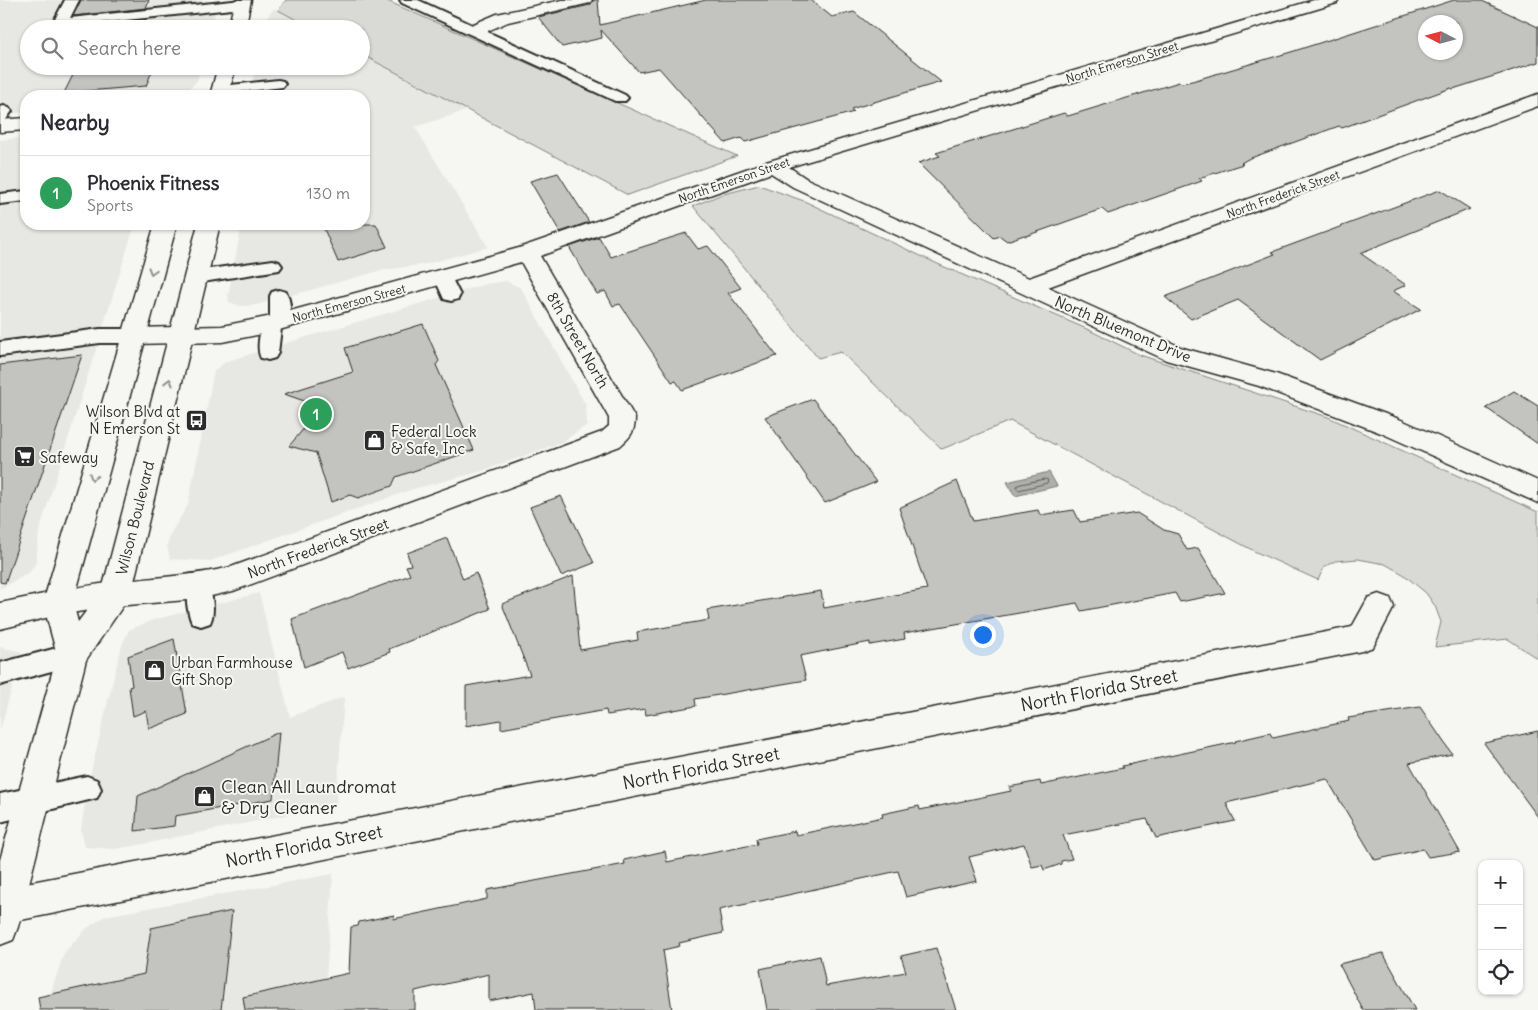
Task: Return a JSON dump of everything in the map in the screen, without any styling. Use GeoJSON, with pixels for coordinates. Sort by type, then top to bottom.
{"type":"FeatureCollection","features":[{"type":"Feature","properties":{"kind":"street"},"geometry":{"type":"LineString","coordinates":[[475,30],[503,18],[584,0]]}},
{"type":"Feature","properties":{"kind":"street","name":"North Emerson Street"},"geometry":{"type":"LineString","coordinates":[[134,336],[222,334],[447,286],[527,253],[773,166],[1331,0]]}},
{"type":"Feature","properties":{"kind":"street"},"geometry":{"type":"LineString","coordinates":[[238,20],[242,2]]}},
{"type":"Feature","properties":{"kind":"street"},"geometry":{"type":"LineString","coordinates":[[221,90],[225,75]]}},
{"type":"Feature","properties":{"kind":"street","name":"North Frederick Street"},"geometry":{"type":"LineString","coordinates":[[1027,287],[1538,100]]}},
{"type":"Feature","properties":{"kind":"street"},"geometry":{"type":"LineString","coordinates":[[1,118],[20,123]]}},
{"type":"Feature","properties":{"kind":"street","name":"North Bluemont Drive"},"geometry":{"type":"LineString","coordinates":[[773,166],[800,183],[1175,354],[1267,380],[1390,426],[1538,493]]}},
{"type":"Feature","properties":{"kind":"street"},"geometry":{"type":"LineString","coordinates":[[58,603],[164,230]]}},
{"type":"Feature","properties":{"kind":"street","name":"Wilson Boulevard"},"geometry":{"type":"LineString","coordinates":[[3,916],[72,655],[116,594],[208,230]]}},
{"type":"Feature","properties":{"kind":"street","name":"8th Street North"},"geometry":{"type":"LineString","coordinates":[[527,253],[622,418],[622,429]]}},
{"type":"Feature","properties":{"kind":"street","name":"North Frederick Street"},"geometry":{"type":"LineString","coordinates":[[0,616],[58,603],[116,594],[198,587],[233,579],[611,439],[622,429]]}},
{"type":"Feature","properties":{"kind":"street","name":"Wilson Boulevard"},"geometry":{"type":"LineString","coordinates":[[58,603],[72,655]]}},
{"type":"Feature","properties":{"kind":"street","name":"North Florida Street"},"geometry":{"type":"LineString","coordinates":[[3,916],[1362,638],[1379,606]]}},
{"type":"Feature","properties":{"kind":"lane"},"geometry":{"type":"LineString","coordinates":[[49,20],[59,0]]}},
{"type":"Feature","properties":{"kind":"lane"},"geometry":{"type":"LineString","coordinates":[[64,20],[62,19],[72,0]]}},
{"type":"Feature","properties":{"kind":"lane"},"geometry":{"type":"LineString","coordinates":[[407,0],[620,98]]}},
{"type":"Feature","properties":{"kind":"lane"},"geometry":{"type":"LineString","coordinates":[[80,20],[168,6],[242,2]]}},
{"type":"Feature","properties":{"kind":"lane"},"geometry":{"type":"LineString","coordinates":[[128,20],[149,18],[168,6]]}},
{"type":"Feature","properties":{"kind":"lane"},"geometry":{"type":"LineString","coordinates":[[239,90],[278,84]]}},
{"type":"Feature","properties":{"kind":"lane"},"geometry":{"type":"LineString","coordinates":[[0,199],[20,197]]}},
{"type":"Feature","properties":{"kind":"lane"},"geometry":{"type":"LineString","coordinates":[[196,278],[273,266]]}},
{"type":"Feature","properties":{"kind":"lane"},"geometry":{"type":"LineString","coordinates":[[268,353],[276,323],[279,296]]}},
{"type":"Feature","properties":{"kind":"lane"},"geometry":{"type":"LineString","coordinates":[[0,349],[100,336],[134,336]]}},
{"type":"Feature","properties":{"kind":"lane"},"geometry":{"type":"LineString","coordinates":[[198,587],[201,616]]}},
{"type":"Feature","properties":{"kind":"lane"},"geometry":{"type":"LineString","coordinates":[[0,674],[72,655]]}},
{"type":"Feature","properties":{"kind":"lane"},"geometry":{"type":"LineString","coordinates":[[0,808],[87,789]]}},
{"type":"Feature","properties":{"kind":"shaded area"},"geometry":{"type":"Polygon","coordinates":[[[0,0],[208,0],[215,14],[214,20],[20,20],[20,75],[199,75],[197,81],[186,90],[20,90],[20,113],[0,115],[0,0]]]}},
{"type":"Feature","properties":{"kind":"shaded area"},"geometry":{"type":"Polygon","coordinates":[[[286,0],[385,0],[737,156],[628,195],[370,59],[370,20],[297,20],[278,10],[286,0]]]}},
{"type":"Feature","properties":{"kind":"shaded area"},"geometry":{"type":"Polygon","coordinates":[[[274,9],[297,20],[267,20],[269,14],[274,9]]]}},
{"type":"Feature","properties":{"kind":"shaded area"},"geometry":{"type":"Polygon","coordinates":[[[370,59],[468,110],[415,127],[488,247],[426,264],[379,271],[256,305],[240,306],[229,302],[228,296],[241,230],[370,230],[370,90],[250,90],[254,75],[370,75],[370,59]]]}},
{"type":"Feature","properties":{"kind":"shaded area"},"geometry":{"type":"Polygon","coordinates":[[[20,138],[20,230],[133,230],[39,532],[36,562],[30,572],[0,589],[0,140],[20,138]]]}},
{"type":"Feature","properties":{"kind":"shaded area"},"geometry":{"type":"Polygon","coordinates":[[[759,185],[804,201],[940,265],[1089,330],[1140,355],[1328,417],[1538,512],[1538,659],[1508,639],[1435,647],[1441,622],[1435,606],[1426,593],[1403,574],[1385,564],[1358,559],[1335,561],[1324,567],[1318,580],[1256,552],[1010,421],[942,449],[841,352],[818,358],[693,206],[720,195],[759,185]]]}},
{"type":"Feature","properties":{"kind":"shaded area"},"geometry":{"type":"Polygon","coordinates":[[[506,281],[521,288],[586,406],[587,425],[562,442],[479,472],[413,489],[210,561],[170,559],[167,545],[172,531],[188,505],[214,371],[225,362],[269,348],[486,284],[506,281]]]}},
{"type":"Feature","properties":{"kind":"shaded area"},"geometry":{"type":"Polygon","coordinates":[[[259,593],[290,717],[344,697],[336,805],[133,846],[114,849],[85,847],[81,830],[87,789],[122,645],[129,630],[153,620],[259,593]]]}},
{"type":"Feature","properties":{"kind":"shaded area"},"geometry":{"type":"Polygon","coordinates":[[[0,647],[22,652],[0,730],[0,647]]]}},
{"type":"Feature","properties":{"kind":"shaded area"},"geometry":{"type":"Polygon","coordinates":[[[333,874],[324,1010],[45,1010],[64,953],[86,929],[105,916],[333,874]]]}},
{"type":"Feature","properties":{"kind":"water"},"geometry":{"type":"Polygon","coordinates":[[[1049,472],[1057,486],[1015,496],[1007,482],[1049,472]]]}},
{"type":"Feature","properties":{"kind":"building"},"geometry":{"type":"Polygon","coordinates":[[[81,0],[149,0],[146,8],[73,16],[81,0]]]}},
{"type":"Feature","properties":{"kind":"building"},"geometry":{"type":"Polygon","coordinates":[[[594,0],[598,0],[600,25],[706,0],[811,0],[832,17],[854,12],[941,82],[851,109],[854,112],[745,142],[741,138],[725,143],[659,68],[639,72],[601,30],[602,38],[562,47],[538,17],[590,5],[594,0]]]}},
{"type":"Feature","properties":{"kind":"building"},"geometry":{"type":"Polygon","coordinates":[[[1454,0],[1480,0],[1538,27],[1538,62],[1453,89],[1451,88],[1342,128],[1339,126],[1248,159],[1241,163],[1243,164],[1199,178],[1202,181],[1108,214],[1102,209],[1007,241],[1000,236],[994,238],[918,163],[940,156],[936,153],[1064,113],[1068,116],[1179,82],[1192,81],[1291,52],[1454,0]]]}},
{"type":"Feature","properties":{"kind":"building"},"geometry":{"type":"Polygon","coordinates":[[[73,75],[150,75],[146,86],[99,90],[66,90],[73,75]]]}},
{"type":"Feature","properties":{"kind":"building"},"geometry":{"type":"Polygon","coordinates":[[[558,173],[589,222],[560,232],[530,181],[558,173]]]}},
{"type":"Feature","properties":{"kind":"building"},"geometry":{"type":"Polygon","coordinates":[[[1440,190],[1470,209],[1360,253],[1406,285],[1393,291],[1421,309],[1320,360],[1238,300],[1191,319],[1165,297],[1275,254],[1272,252],[1440,190]]]}},
{"type":"Feature","properties":{"kind":"building"},"geometry":{"type":"Polygon","coordinates":[[[370,224],[376,224],[387,247],[338,262],[325,230],[370,230],[370,224]]]}},
{"type":"Feature","properties":{"kind":"building"},"geometry":{"type":"Polygon","coordinates":[[[686,233],[698,249],[708,246],[741,288],[728,293],[777,356],[682,390],[676,381],[672,382],[620,304],[613,306],[605,291],[597,294],[569,247],[599,237],[611,257],[686,233]]]}},
{"type":"Feature","properties":{"kind":"building"},"geometry":{"type":"Polygon","coordinates":[[[423,324],[439,361],[436,365],[474,450],[396,477],[392,486],[358,498],[350,495],[331,502],[316,453],[289,446],[322,407],[284,394],[353,372],[345,348],[423,324]]]}},
{"type":"Feature","properties":{"kind":"building","name":"Safeway"},"geometry":{"type":"Polygon","coordinates":[[[82,355],[5,583],[0,582],[0,365],[82,355]]]}},
{"type":"Feature","properties":{"kind":"building"},"geometry":{"type":"Polygon","coordinates":[[[1514,391],[1538,406],[1538,444],[1486,408],[1514,391]]]}},
{"type":"Feature","properties":{"kind":"building"},"geometry":{"type":"Polygon","coordinates":[[[813,399],[876,482],[825,503],[765,417],[813,399]]]}},
{"type":"Feature","properties":{"kind":"building"},"geometry":{"type":"Polygon","coordinates":[[[957,481],[973,521],[1038,510],[1040,515],[1074,510],[1080,522],[1137,513],[1164,530],[1178,534],[1187,550],[1198,548],[1225,593],[1180,602],[1175,593],[1081,611],[1077,603],[904,633],[905,639],[870,645],[870,642],[800,656],[806,680],[695,699],[696,706],[646,715],[645,709],[607,715],[606,710],[501,729],[501,720],[466,726],[466,686],[530,675],[502,604],[573,576],[580,650],[638,640],[637,632],[709,620],[707,610],[821,591],[824,608],[927,589],[899,508],[957,481]]]}},
{"type":"Feature","properties":{"kind":"building"},"geometry":{"type":"Polygon","coordinates":[[[561,496],[594,563],[561,576],[530,507],[561,496]]]}},
{"type":"Feature","properties":{"kind":"building"},"geometry":{"type":"Polygon","coordinates":[[[447,538],[463,579],[476,573],[490,609],[389,649],[390,652],[348,668],[342,652],[304,667],[292,619],[410,575],[406,566],[411,565],[407,553],[447,538]]]}},
{"type":"Feature","properties":{"kind":"building","name":"Urban Farmhouse Gift Shop"},"geometry":{"type":"Polygon","coordinates":[[[174,639],[187,714],[149,729],[146,711],[133,716],[129,687],[132,686],[128,656],[174,639]]]}},
{"type":"Feature","properties":{"kind":"building"},"geometry":{"type":"Polygon","coordinates":[[[1420,707],[1452,754],[1409,763],[1460,852],[1428,857],[1423,849],[1375,860],[1327,779],[1226,803],[1235,821],[1156,838],[1147,819],[1063,835],[1072,859],[1061,861],[1061,864],[1044,870],[1042,865],[1032,867],[1024,844],[969,857],[977,881],[906,897],[898,871],[719,910],[723,933],[679,943],[680,946],[663,950],[672,1010],[536,1010],[534,992],[489,1001],[489,974],[415,991],[415,1010],[245,1010],[243,997],[349,973],[351,927],[358,926],[359,922],[394,915],[393,919],[487,899],[487,890],[625,864],[624,860],[665,851],[667,862],[757,844],[756,839],[795,831],[796,835],[883,817],[882,814],[919,806],[920,810],[1011,791],[1009,787],[1040,781],[1041,785],[1123,768],[1122,766],[1270,733],[1273,738],[1349,721],[1348,718],[1420,707]]]}},
{"type":"Feature","properties":{"kind":"building"},"geometry":{"type":"Polygon","coordinates":[[[1538,731],[1538,817],[1484,743],[1538,731]]]}},
{"type":"Feature","properties":{"kind":"building"},"geometry":{"type":"Polygon","coordinates":[[[279,732],[273,799],[175,816],[174,826],[135,831],[138,796],[279,732]]]}},
{"type":"Feature","properties":{"kind":"building"},"geometry":{"type":"Polygon","coordinates":[[[232,911],[221,1010],[40,1010],[38,997],[144,974],[151,928],[232,911]]]}},
{"type":"Feature","properties":{"kind":"building"},"geometry":{"type":"Polygon","coordinates":[[[936,948],[956,1010],[767,1010],[760,969],[820,956],[826,986],[906,972],[901,956],[936,948]]]}},
{"type":"Feature","properties":{"kind":"building"},"geometry":{"type":"Polygon","coordinates":[[[1383,953],[1415,1010],[1363,1010],[1339,964],[1383,953]]]}},
{"type":"Feature","properties":{"kind":"place","name":"Phoenix Fitness"},"geometry":{"type":"Point","coordinates":[316,414]}},
{"type":"Feature","properties":{"kind":"place","name":"Wilson Blvd at N Emerson St"},"geometry":{"type":"Point","coordinates":[196,420]}},
{"type":"Feature","properties":{"kind":"place","name":"Federal Lock & Safe, Inc"},"geometry":{"type":"Point","coordinates":[375,440]}},
{"type":"Feature","properties":{"kind":"place","name":"Safeway"},"geometry":{"type":"Point","coordinates":[24,457]}},
{"type":"Feature","properties":{"kind":"place","name":"Urban Farmhouse Gift Shop"},"geometry":{"type":"Point","coordinates":[155,671]}},
{"type":"Feature","properties":{"kind":"place","name":"Clean All Laundromat & Dry Cleaner"},"geometry":{"type":"Point","coordinates":[205,796]}}]}
